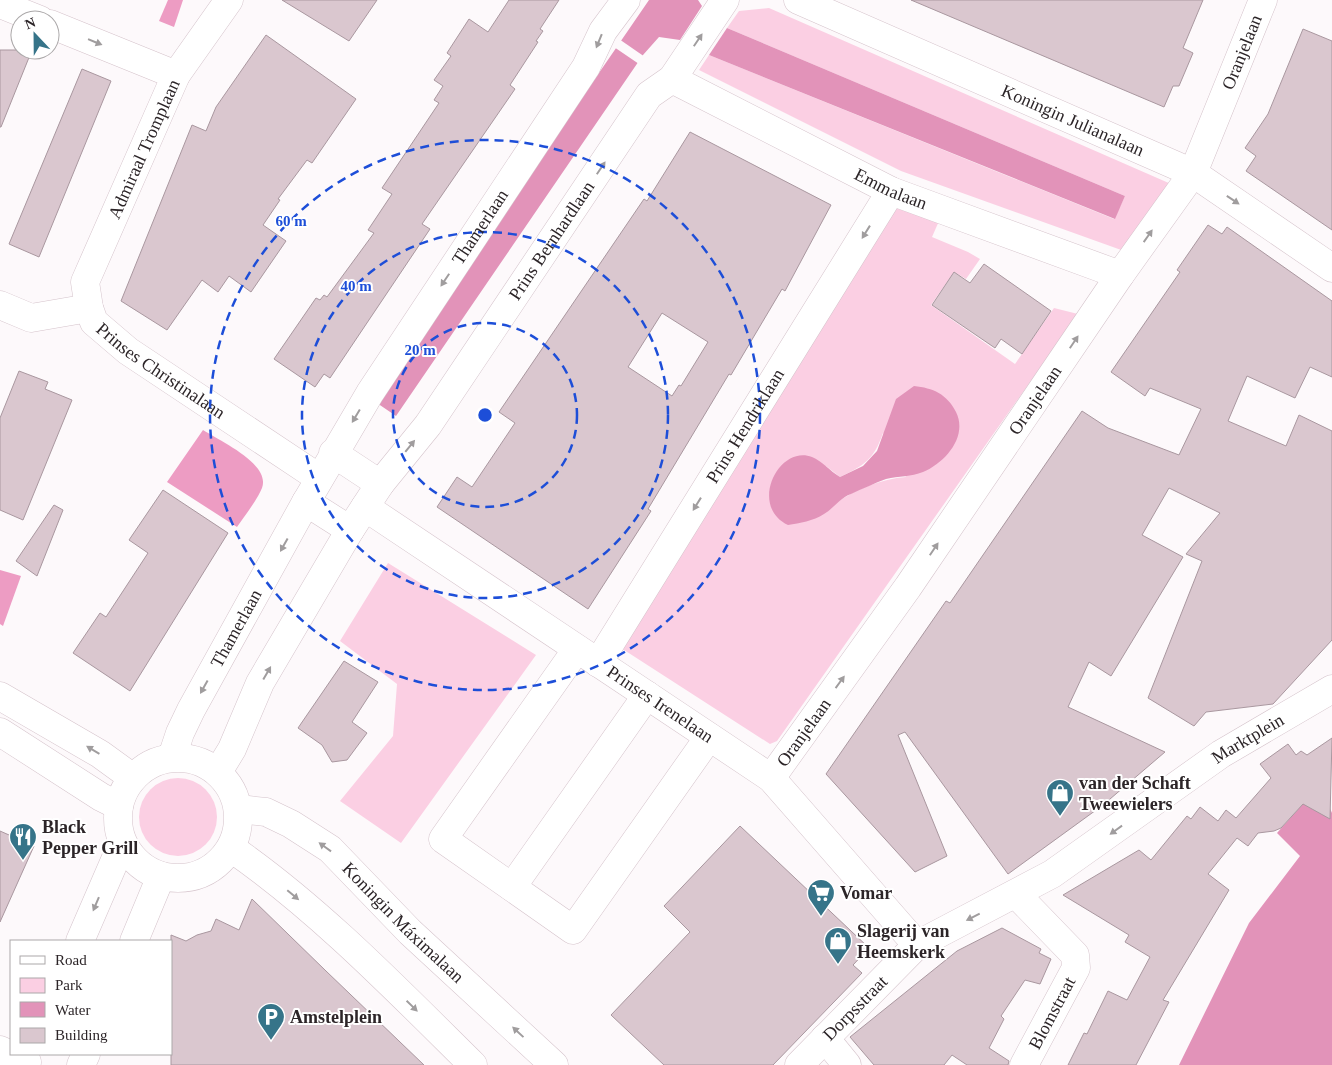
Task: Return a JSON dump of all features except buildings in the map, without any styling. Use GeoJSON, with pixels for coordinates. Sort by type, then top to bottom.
{"type":"FeatureCollection","features":[{"type":"Feature","properties":{"kind":"street","name":"Admiraal Tromplaan"},"geometry":{"type":"LineString","coordinates":[[89,308],[85,282],[176,75],[229,0]]}},
{"type":"Feature","properties":{"kind":"street","name":"Thamerlaan"},"geometry":{"type":"LineString","coordinates":[[172,757],[180,733],[191,710],[333,453],[370,393],[586,68],[603,32],[626,0]]}},
{"type":"Feature","properties":{"kind":"street","name":"Prins Bernhardlaan"},"geometry":{"type":"LineString","coordinates":[[350,530],[380,484],[428,425],[649,95],[672,79],[725,0]]}},
{"type":"Feature","properties":{"kind":"street","name":"Koningin Julianalaan"},"geometry":{"type":"LineString","coordinates":[[798,0],[1193,173],[1332,268]]}},
{"type":"Feature","properties":{"kind":"street","name":"Oranjelaan"},"geometry":{"type":"LineString","coordinates":[[771,778],[908,587],[1120,275],[1193,173],[1263,0]]}},
{"type":"Feature","properties":{"kind":"street"},"geometry":{"type":"LineString","coordinates":[[0,4],[15,10]]}},
{"type":"Feature","properties":{"kind":"street"},"geometry":{"type":"LineString","coordinates":[[60,28],[176,75]]}},
{"type":"Feature","properties":{"kind":"street","name":"Emmalaan"},"geometry":{"type":"LineString","coordinates":[[672,79],[891,190],[1120,275]]}},
{"type":"Feature","properties":{"kind":"street","name":"Prins Hendriklaan"},"geometry":{"type":"LineString","coordinates":[[512,887],[443,839],[588,656],[891,190]]}},
{"type":"Feature","properties":{"kind":"street","name":"Prinses Christinalaan"},"geometry":{"type":"LineString","coordinates":[[0,305],[32,318],[89,308],[94,322],[128,351],[319,478]]}},
{"type":"Feature","properties":{"kind":"street"},"geometry":{"type":"LineString","coordinates":[[333,453],[380,484]]}},
{"type":"Feature","properties":{"kind":"street"},"geometry":{"type":"LineString","coordinates":[[218,772],[232,749],[260,683],[350,530],[306,502]]}},
{"type":"Feature","properties":{"kind":"street","name":"Prinses Irenelaan"},"geometry":{"type":"LineString","coordinates":[[365,507],[771,778],[917,945]]}},
{"type":"Feature","properties":{"kind":"street","name":"Marktplein"},"geometry":{"type":"LineString","coordinates":[[1016,894],[1079,857],[1221,754],[1332,689]]}},
{"type":"Feature","properties":{"kind":"street"},"geometry":{"type":"LineString","coordinates":[[647,695],[512,887],[573,930],[709,737]]}},
{"type":"Feature","properties":{"kind":"street"},"geometry":{"type":"LineString","coordinates":[[0,696],[100,754],[133,778]]}},
{"type":"Feature","properties":{"kind":"street"},"geometry":{"type":"LineString","coordinates":[[0,732],[118,806]]}},
{"type":"Feature","properties":{"kind":"street"},"geometry":{"type":"LineString","coordinates":[[172,757],[192,759],[218,772],[229,786],[238,810],[236,836],[231,848],[217,864],[187,878],[161,876],[144,868],[122,844],[117,820],[118,806],[124,791],[133,778],[150,764],[172,757]]}},
{"type":"Feature","properties":{"kind":"street","name":"Koningin Máximalaan"},"geometry":{"type":"LineString","coordinates":[[238,810],[266,812],[291,824],[330,849],[410,932],[554,1065]]}},
{"type":"Feature","properties":{"kind":"street"},"geometry":{"type":"LineString","coordinates":[[80,940],[122,844]]}},
{"type":"Feature","properties":{"kind":"street"},"geometry":{"type":"LineString","coordinates":[[231,848],[295,896],[392,985],[473,1065]]}},
{"type":"Feature","properties":{"kind":"street"},"geometry":{"type":"LineString","coordinates":[[134,940],[161,876]]}},
{"type":"Feature","properties":{"kind":"street","name":"Dorpsstraat"},"geometry":{"type":"LineString","coordinates":[[799,1065],[917,945],[1016,894]]}},
{"type":"Feature","properties":{"kind":"street","name":"Blomstraat"},"geometry":{"type":"LineString","coordinates":[[1016,894],[1075,955],[1076,968],[1024,1065]]}},
{"type":"Feature","properties":{"kind":"street"},"geometry":{"type":"LineString","coordinates":[[825,1038],[846,1065]]}},
{"type":"Feature","properties":{"kind":"street"},"geometry":{"type":"LineString","coordinates":[[14,1055],[28,1060]]}},
{"type":"Feature","properties":{"kind":"green space"},"geometry":{"type":"Polygon","coordinates":[[[769,8],[1171,184],[1124,251],[901,171],[699,70],[709,55],[1114,219],[1125,196],[727,28],[739,11],[769,8]]]}},
{"type":"Feature","properties":{"kind":"green space"},"geometry":{"type":"Polygon","coordinates":[[[898,205],[939,221],[932,237],[980,259],[966,279],[954,272],[931,305],[1015,364],[1054,308],[1078,314],[777,741],[770,744],[621,648],[898,205]],[[883,433],[872,455],[856,469],[840,477],[826,466],[836,503],[852,493],[869,486],[887,480],[906,477],[883,433]]]}},
{"type":"Feature","properties":{"kind":"green space"},"geometry":{"type":"Polygon","coordinates":[[[388,563],[536,655],[401,843],[340,801],[393,736],[397,684],[340,641],[388,563]]]}},
{"type":"Feature","properties":{"kind":"green space"},"geometry":{"type":"Polygon","coordinates":[[[170,778],[186,778],[200,784],[211,795],[217,809],[217,825],[211,839],[200,850],[186,856],[170,856],[156,850],[145,839],[139,825],[139,809],[145,795],[156,784],[170,778]]]}},
{"type":"Feature","properties":{"kind":"shaded area"},"geometry":{"type":"Polygon","coordinates":[[[168,0],[183,0],[174,27],[159,21],[168,0]]]}},
{"type":"Feature","properties":{"kind":"shaded area"},"geometry":{"type":"Polygon","coordinates":[[[203,430],[232,447],[252,462],[259,470],[263,479],[260,493],[237,527],[167,482],[203,430]]]}},
{"type":"Feature","properties":{"kind":"shaded area"},"geometry":{"type":"Polygon","coordinates":[[[0,570],[21,576],[3,626],[0,624],[0,570]]]}},
{"type":"Feature","properties":{"kind":"water"},"geometry":{"type":"Polygon","coordinates":[[[649,0],[698,0],[702,6],[680,40],[659,37],[643,55],[396,416],[374,401],[649,0]]]}},
{"type":"Feature","properties":{"kind":"water"},"geometry":{"type":"Polygon","coordinates":[[[727,28],[1125,196],[1115,219],[709,55],[727,28]]]}},
{"type":"Feature","properties":{"kind":"water"},"geometry":{"type":"Polygon","coordinates":[[[914,386],[933,390],[944,396],[956,412],[959,421],[957,439],[953,447],[940,462],[918,474],[886,479],[860,490],[847,496],[824,514],[811,520],[788,525],[776,516],[770,505],[769,492],[779,468],[789,459],[800,455],[816,459],[840,477],[863,466],[877,451],[896,399],[914,386]]]}},
{"type":"Feature","properties":{"kind":"water"},"geometry":{"type":"Polygon","coordinates":[[[1308,798],[1329,806],[1332,813],[1332,1065],[1179,1065],[1249,923],[1300,856],[1277,833],[1308,798]]]}},
{"type":"Feature","properties":{"kind":"pier"},"geometry":{"type":"Polygon","coordinates":[[[619,39],[645,57],[639,64],[614,47],[619,39]]]}},
{"type":"Feature","properties":{"kind":"place","name":"van der Schaft Tweewielers"},"geometry":{"type":"Point","coordinates":[1060,817]}},
{"type":"Feature","properties":{"kind":"place","name":"Black Pepper Grill"},"geometry":{"type":"Point","coordinates":[23,861]}},
{"type":"Feature","properties":{"kind":"place","name":"Vomar"},"geometry":{"type":"Point","coordinates":[821,917]}},
{"type":"Feature","properties":{"kind":"place","name":"Slagerij van Heemskerk"},"geometry":{"type":"Point","coordinates":[838,965]}},
{"type":"Feature","properties":{"kind":"place","name":"Amstelplein"},"geometry":{"type":"Point","coordinates":[271,1041]}}]}
